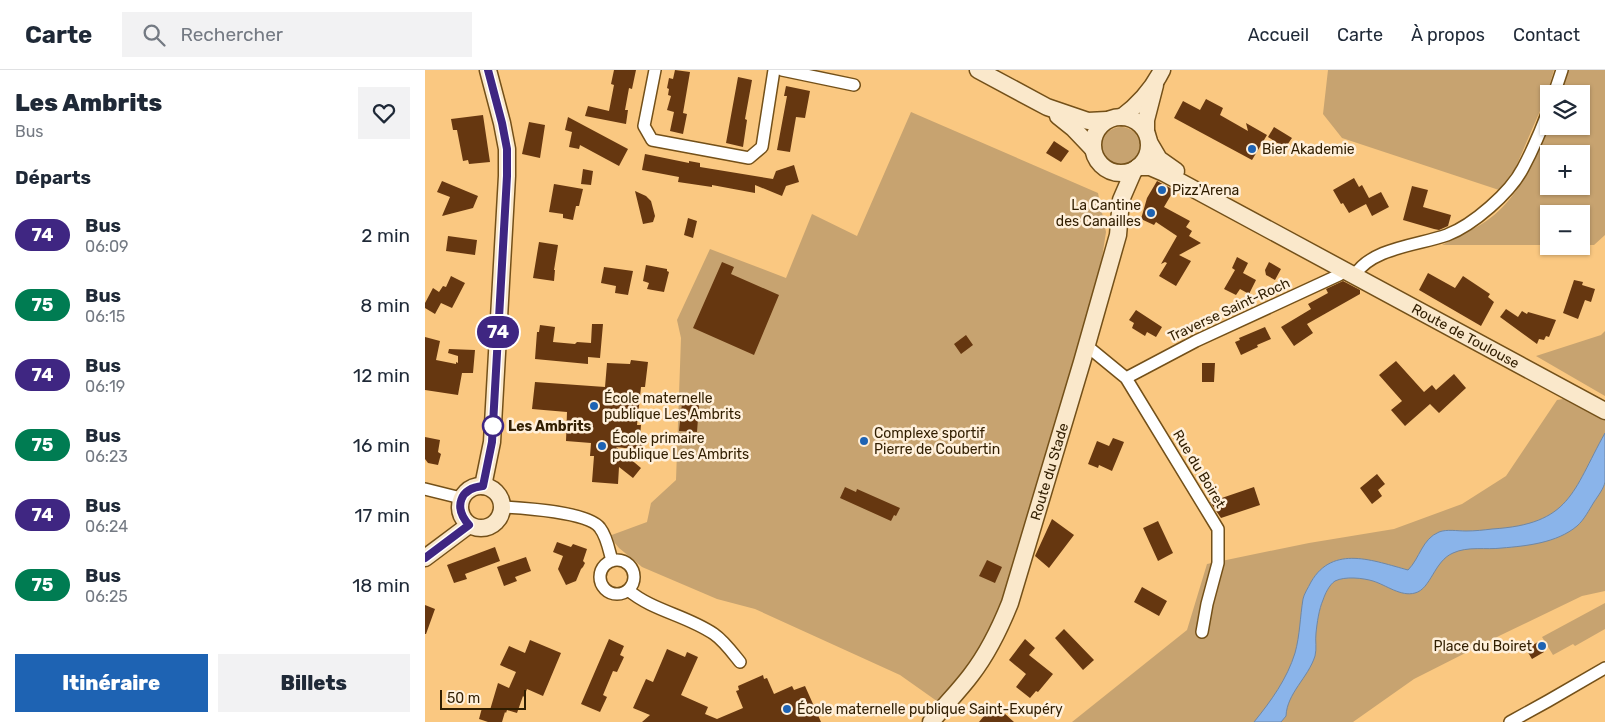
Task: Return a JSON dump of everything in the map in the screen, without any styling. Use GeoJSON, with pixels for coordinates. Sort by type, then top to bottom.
{"type":"FeatureCollection","features":[{"type":"Feature","properties":{"kind":"main road"},"geometry":{"type":"LineString","coordinates":[[483,486],[492,442],[507,176],[507,149],[488,70]]}},
{"type":"Feature","properties":{"kind":"main road"},"geometry":{"type":"LineString","coordinates":[[978,70],[1047,107],[1088,121],[1127,117],[1138,122],[1147,137]]}},
{"type":"Feature","properties":{"kind":"main road"},"geometry":{"type":"LineString","coordinates":[[1093,150],[1097,130],[1114,118],[1128,112],[1159,76]]}},
{"type":"Feature","properties":{"kind":"main road"},"geometry":{"type":"LineString","coordinates":[[1106,168],[1119,173],[1136,168],[1147,156],[1146,120],[1159,76]]}},
{"type":"Feature","properties":{"kind":"main road"},"geometry":{"type":"LineString","coordinates":[[1047,107],[1073,128],[1093,150],[1096,157],[1106,168],[1121,200]]}},
{"type":"Feature","properties":{"kind":"main road","name":"Route de Toulouse"},"geometry":{"type":"LineString","coordinates":[[1147,137],[1159,159],[1168,166],[1307,246],[1327,261]]}},
{"type":"Feature","properties":{"kind":"main road","name":"Route de Toulouse"},"geometry":{"type":"LineString","coordinates":[[1136,168],[1150,168],[1164,173],[1604,410]]}},
{"type":"Feature","properties":{"kind":"main road","name":"Route du Stade"},"geometry":{"type":"LineString","coordinates":[[931,722],[972,674],[988,650],[1003,620],[1019,575],[1087,346],[1118,235],[1121,200],[1136,168]]}},
{"type":"Feature","properties":{"kind":"main road"},"geometry":{"type":"LineString","coordinates":[[474,486],[483,486],[489,487],[497,493],[503,507],[498,520],[493,524],[480,528],[469,525],[460,512],[460,505],[461,498],[467,491],[474,486]]}},
{"type":"Feature","properties":{"kind":"main road"},"geometry":{"type":"LineString","coordinates":[[425,558],[469,525]]}},
{"type":"Feature","properties":{"kind":"street"},"geometry":{"type":"LineString","coordinates":[[655,70],[644,126],[652,140],[749,158],[762,147],[774,70]]}},
{"type":"Feature","properties":{"kind":"street"},"geometry":{"type":"LineString","coordinates":[[783,70],[854,85]]}},
{"type":"Feature","properties":{"kind":"street"},"geometry":{"type":"LineString","coordinates":[[1557,85],[1562,70]]}},
{"type":"Feature","properties":{"kind":"street","name":"Traverse Saint-Roch"},"geometry":{"type":"LineString","coordinates":[[1126,378],[1196,341],[1339,275],[1359,269],[1373,258],[1447,235],[1463,228],[1478,217],[1511,186],[1523,169],[1540,130]]}},
{"type":"Feature","properties":{"kind":"street","name":"Rue du Boiret"},"geometry":{"type":"LineString","coordinates":[[1087,346],[1126,378],[1218,529],[1218,563],[1202,632]]}},
{"type":"Feature","properties":{"kind":"street"},"geometry":{"type":"LineString","coordinates":[[425,489],[461,498]]}},
{"type":"Feature","properties":{"kind":"street"},"geometry":{"type":"LineString","coordinates":[[503,507],[547,511],[577,516],[591,521],[599,526],[606,540],[612,561]]}},
{"type":"Feature","properties":{"kind":"street"},"geometry":{"type":"LineString","coordinates":[[619,560],[630,566],[634,578],[628,590],[615,593],[607,590],[601,580],[603,568],[612,561],[619,560]]}},
{"type":"Feature","properties":{"kind":"street"},"geometry":{"type":"LineString","coordinates":[[628,590],[649,605],[696,623],[715,634],[740,662]]}},
{"type":"Feature","properties":{"kind":"street"},"geometry":{"type":"LineString","coordinates":[[1510,722],[1605,668]]}},
{"type":"Feature","properties":{"kind":"shaded area"},"geometry":{"type":"Polygon","coordinates":[[[1328,70],[1554,70],[1550,85],[1540,85],[1540,111],[1515,169],[1499,190],[1342,138],[1323,114],[1328,70]]]}},
{"type":"Feature","properties":{"kind":"shaded area"},"geometry":{"type":"Polygon","coordinates":[[[1568,70],[1605,70],[1605,235],[1594,245],[1590,245],[1590,205],[1540,205],[1540,245],[1442,245],[1484,223],[1500,210],[1518,188],[1540,145],[1540,195],[1590,195],[1590,145],[1540,145],[1545,135],[1590,135],[1590,85],[1563,85],[1568,70]]]}},
{"type":"Feature","properties":{"kind":"shaded area","name":"Complexe sportif Pierre de Coubertin"},"geometry":{"type":"Polygon","coordinates":[[[911,112],[1098,193],[1106,232],[1100,271],[998,614],[975,655],[941,704],[900,675],[755,609],[717,599],[642,567],[619,548],[609,536],[647,522],[651,503],[676,480],[681,338],[677,320],[710,249],[786,278],[812,214],[857,236],[911,112]]]}},
{"type":"Feature","properties":{"kind":"shaded area"},"geometry":{"type":"Polygon","coordinates":[[[1121,127],[1135,132],[1140,146],[1135,160],[1121,165],[1107,160],[1102,146],[1107,132],[1121,127]]]}},
{"type":"Feature","properties":{"kind":"shaded area"},"geometry":{"type":"Polygon","coordinates":[[[1605,331],[1605,396],[1536,356],[1601,335],[1605,331]]]}},
{"type":"Feature","properties":{"kind":"shaded area"},"geometry":{"type":"Polygon","coordinates":[[[1569,398],[1605,419],[1605,591],[1582,596],[1414,679],[1353,722],[1072,722],[1187,630],[1207,564],[1309,543],[1394,529],[1462,504],[1506,476],[1557,400],[1569,398]]]}},
{"type":"Feature","properties":{"kind":"shaded area"},"geometry":{"type":"Polygon","coordinates":[[[1605,603],[1605,629],[1575,646],[1573,644],[1553,655],[1542,637],[1605,603]]]}},
{"type":"Feature","properties":{"kind":"water"},"geometry":{"type":"Polygon","coordinates":[[[1605,433],[1605,482],[1601,492],[1584,518],[1569,532],[1551,540],[1531,545],[1496,549],[1471,549],[1453,553],[1441,562],[1425,586],[1415,593],[1399,592],[1373,581],[1359,578],[1344,578],[1335,581],[1326,592],[1319,612],[1315,656],[1290,700],[1286,716],[1281,722],[1254,722],[1278,689],[1292,663],[1298,640],[1304,597],[1311,582],[1320,570],[1342,559],[1355,558],[1408,570],[1429,539],[1439,532],[1518,526],[1538,520],[1554,512],[1566,501],[1576,488],[1605,433]]]}},
{"type":"Feature","properties":{"kind":"building"},"geometry":{"type":"Polygon","coordinates":[[[614,70],[636,70],[632,89],[629,88],[625,110],[628,110],[626,124],[585,116],[588,106],[609,111],[614,85],[611,84],[614,70]]]}},
{"type":"Feature","properties":{"kind":"building"},"geometry":{"type":"Polygon","coordinates":[[[675,70],[690,72],[683,113],[687,114],[683,134],[670,131],[674,112],[667,110],[671,96],[668,95],[669,89],[667,88],[669,78],[673,79],[675,70]]]}},
{"type":"Feature","properties":{"kind":"building"},"geometry":{"type":"Polygon","coordinates":[[[738,77],[752,80],[745,119],[747,120],[743,147],[726,143],[738,77]]]}},
{"type":"Feature","properties":{"kind":"building"},"geometry":{"type":"Polygon","coordinates":[[[786,86],[810,91],[805,118],[796,117],[790,152],[777,150],[787,96],[784,96],[786,86]]]}},
{"type":"Feature","properties":{"kind":"building"},"geometry":{"type":"Polygon","coordinates":[[[1206,99],[1223,108],[1220,115],[1248,131],[1246,123],[1267,135],[1252,160],[1174,118],[1183,101],[1200,110],[1206,99]]]}},
{"type":"Feature","properties":{"kind":"building"},"geometry":{"type":"Polygon","coordinates":[[[483,115],[490,162],[469,164],[468,160],[463,161],[457,130],[453,130],[451,119],[483,115]]]}},
{"type":"Feature","properties":{"kind":"building"},"geometry":{"type":"Polygon","coordinates":[[[568,117],[628,149],[619,166],[580,145],[579,149],[569,147],[572,132],[565,130],[568,117]]]}},
{"type":"Feature","properties":{"kind":"building"},"geometry":{"type":"Polygon","coordinates":[[[529,122],[545,125],[540,158],[522,154],[529,122]]]}},
{"type":"Feature","properties":{"kind":"building"},"geometry":{"type":"Polygon","coordinates":[[[1274,127],[1292,138],[1285,148],[1268,137],[1274,127]]]}},
{"type":"Feature","properties":{"kind":"building"},"geometry":{"type":"Polygon","coordinates":[[[1054,141],[1069,151],[1061,162],[1046,153],[1054,141]]]}},
{"type":"Feature","properties":{"kind":"building"},"geometry":{"type":"Polygon","coordinates":[[[645,154],[689,163],[689,161],[700,163],[700,167],[773,179],[776,171],[794,165],[799,182],[786,186],[782,196],[755,185],[755,193],[712,185],[712,187],[678,182],[679,177],[642,170],[645,154]]]}},
{"type":"Feature","properties":{"kind":"building"},"geometry":{"type":"Polygon","coordinates":[[[583,169],[593,171],[591,185],[581,184],[583,169]]]}},
{"type":"Feature","properties":{"kind":"building"},"geometry":{"type":"Polygon","coordinates":[[[1354,178],[1359,187],[1362,185],[1369,198],[1381,192],[1389,207],[1372,216],[1366,204],[1349,213],[1333,190],[1354,178]]]}},
{"type":"Feature","properties":{"kind":"building"},"geometry":{"type":"Polygon","coordinates":[[[442,181],[478,196],[473,208],[442,216],[450,197],[437,192],[442,181]]]}},
{"type":"Feature","properties":{"kind":"building"},"geometry":{"type":"Polygon","coordinates":[[[1157,181],[1174,190],[1164,207],[1190,221],[1186,227],[1192,231],[1189,236],[1201,243],[1179,255],[1191,261],[1176,286],[1159,276],[1167,263],[1161,264],[1177,236],[1156,222],[1154,225],[1141,219],[1147,198],[1157,181]]]}},
{"type":"Feature","properties":{"kind":"building"},"geometry":{"type":"Polygon","coordinates":[[[554,184],[583,189],[573,220],[563,218],[563,214],[549,212],[554,184]]]}},
{"type":"Feature","properties":{"kind":"building"},"geometry":{"type":"Polygon","coordinates":[[[1412,186],[1428,190],[1423,207],[1451,215],[1448,226],[1439,230],[1403,220],[1412,186]]]}},
{"type":"Feature","properties":{"kind":"building"},"geometry":{"type":"Polygon","coordinates":[[[635,191],[646,196],[651,201],[655,216],[653,222],[643,224],[635,191]]]}},
{"type":"Feature","properties":{"kind":"building"},"geometry":{"type":"Polygon","coordinates":[[[688,218],[697,221],[693,238],[684,235],[688,218]]]}},
{"type":"Feature","properties":{"kind":"building"},"geometry":{"type":"Polygon","coordinates":[[[448,236],[477,240],[475,255],[446,251],[448,236]]]}},
{"type":"Feature","properties":{"kind":"building"},"geometry":{"type":"Polygon","coordinates":[[[539,242],[558,245],[554,281],[533,278],[539,242]]]}},
{"type":"Feature","properties":{"kind":"building"},"geometry":{"type":"Polygon","coordinates":[[[1237,257],[1248,263],[1243,273],[1256,280],[1249,294],[1240,289],[1236,295],[1224,289],[1235,270],[1232,268],[1237,257]]]}},
{"type":"Feature","properties":{"kind":"building"},"geometry":{"type":"Polygon","coordinates":[[[722,262],[734,267],[731,274],[779,295],[754,355],[693,328],[722,262]]]}},
{"type":"Feature","properties":{"kind":"building"},"geometry":{"type":"Polygon","coordinates":[[[1269,262],[1281,269],[1275,280],[1266,275],[1265,270],[1269,262]]]}},
{"type":"Feature","properties":{"kind":"building"},"geometry":{"type":"Polygon","coordinates":[[[646,265],[667,269],[669,272],[664,292],[647,289],[649,283],[643,281],[646,265]]]}},
{"type":"Feature","properties":{"kind":"building"},"geometry":{"type":"Polygon","coordinates":[[[604,267],[633,271],[628,295],[615,293],[616,286],[601,283],[604,267]]]}},
{"type":"Feature","properties":{"kind":"building"},"geometry":{"type":"Polygon","coordinates":[[[1428,273],[1455,288],[1463,276],[1490,294],[1488,297],[1494,302],[1481,326],[1419,290],[1428,273]]]}},
{"type":"Feature","properties":{"kind":"building"},"geometry":{"type":"Polygon","coordinates":[[[451,276],[465,283],[452,308],[441,303],[435,314],[425,308],[425,303],[433,288],[439,292],[443,286],[446,287],[451,276]]]}},
{"type":"Feature","properties":{"kind":"building"},"geometry":{"type":"Polygon","coordinates":[[[1574,280],[1583,282],[1582,285],[1595,289],[1591,302],[1585,300],[1578,319],[1563,313],[1574,280]]]}},
{"type":"Feature","properties":{"kind":"building"},"geometry":{"type":"Polygon","coordinates":[[[1343,281],[1360,290],[1360,294],[1307,324],[1313,333],[1294,346],[1281,327],[1311,309],[1308,304],[1328,293],[1326,289],[1343,281]]]}},
{"type":"Feature","properties":{"kind":"building"},"geometry":{"type":"Polygon","coordinates":[[[1506,309],[1518,317],[1522,311],[1527,314],[1528,312],[1556,320],[1549,337],[1546,336],[1544,340],[1539,339],[1537,344],[1500,317],[1506,309]]]}},
{"type":"Feature","properties":{"kind":"building"},"geometry":{"type":"Polygon","coordinates":[[[1136,310],[1162,327],[1156,337],[1147,332],[1145,336],[1132,328],[1134,323],[1129,320],[1136,310]]]}},
{"type":"Feature","properties":{"kind":"building"},"geometry":{"type":"Polygon","coordinates":[[[592,324],[603,324],[600,358],[588,357],[588,364],[535,359],[537,332],[539,332],[540,325],[555,327],[553,342],[575,344],[577,342],[591,343],[592,324]]]}},
{"type":"Feature","properties":{"kind":"building"},"geometry":{"type":"Polygon","coordinates":[[[1265,327],[1271,339],[1241,355],[1235,342],[1240,340],[1239,338],[1265,327]]]}},
{"type":"Feature","properties":{"kind":"building"},"geometry":{"type":"Polygon","coordinates":[[[966,335],[973,345],[961,354],[954,344],[966,335]]]}},
{"type":"Feature","properties":{"kind":"building"},"geometry":{"type":"Polygon","coordinates":[[[425,337],[440,341],[436,360],[456,364],[456,362],[458,363],[458,356],[448,353],[449,349],[475,350],[473,373],[462,373],[458,395],[425,390],[425,337]]]}},
{"type":"Feature","properties":{"kind":"building"},"geometry":{"type":"Polygon","coordinates":[[[631,360],[648,362],[645,387],[641,387],[637,425],[641,425],[640,437],[643,437],[642,450],[616,447],[641,468],[633,478],[619,467],[618,484],[592,482],[594,456],[590,456],[591,443],[566,441],[567,412],[532,409],[535,382],[605,387],[607,363],[630,364],[631,360]]]}},
{"type":"Feature","properties":{"kind":"building"},"geometry":{"type":"Polygon","coordinates":[[[1396,361],[1424,392],[1432,385],[1436,390],[1454,374],[1466,388],[1439,413],[1430,404],[1405,426],[1391,410],[1402,401],[1379,375],[1396,361]]]}},
{"type":"Feature","properties":{"kind":"building"},"geometry":{"type":"Polygon","coordinates":[[[1202,363],[1215,363],[1214,382],[1202,382],[1202,363]]]}},
{"type":"Feature","properties":{"kind":"building"},"geometry":{"type":"Polygon","coordinates":[[[682,403],[699,405],[697,432],[679,431],[682,403]]]}},
{"type":"Feature","properties":{"kind":"building"},"geometry":{"type":"Polygon","coordinates":[[[425,437],[440,440],[438,452],[441,454],[438,465],[428,463],[425,459],[425,437]]]}},
{"type":"Feature","properties":{"kind":"building"},"geometry":{"type":"Polygon","coordinates":[[[1113,438],[1124,442],[1112,471],[1099,465],[1098,468],[1088,464],[1097,441],[1109,446],[1113,438]]]}},
{"type":"Feature","properties":{"kind":"building"},"geometry":{"type":"Polygon","coordinates":[[[1377,474],[1385,484],[1378,490],[1382,496],[1372,504],[1360,488],[1377,474]]]}},
{"type":"Feature","properties":{"kind":"building"},"geometry":{"type":"Polygon","coordinates":[[[845,487],[856,492],[857,489],[900,508],[891,521],[840,498],[845,487]]]}},
{"type":"Feature","properties":{"kind":"building"},"geometry":{"type":"Polygon","coordinates":[[[1254,487],[1260,505],[1221,518],[1210,502],[1254,487]]]}},
{"type":"Feature","properties":{"kind":"building"},"geometry":{"type":"Polygon","coordinates":[[[1052,519],[1074,535],[1049,568],[1035,556],[1052,519]]]}},
{"type":"Feature","properties":{"kind":"building"},"geometry":{"type":"Polygon","coordinates":[[[1158,521],[1173,553],[1158,561],[1143,528],[1158,521]]]}},
{"type":"Feature","properties":{"kind":"building"},"geometry":{"type":"Polygon","coordinates":[[[557,542],[571,547],[573,544],[587,549],[583,561],[585,563],[576,581],[566,585],[558,569],[563,556],[553,552],[557,542]]]}},
{"type":"Feature","properties":{"kind":"building"},"geometry":{"type":"Polygon","coordinates":[[[495,547],[500,561],[465,574],[467,579],[454,583],[447,565],[495,547]]]}},
{"type":"Feature","properties":{"kind":"building"},"geometry":{"type":"Polygon","coordinates":[[[526,557],[531,571],[515,577],[517,581],[504,586],[497,567],[526,557]]]}},
{"type":"Feature","properties":{"kind":"building"},"geometry":{"type":"Polygon","coordinates":[[[987,560],[1002,567],[995,583],[979,576],[987,560]]]}},
{"type":"Feature","properties":{"kind":"building"},"geometry":{"type":"Polygon","coordinates":[[[1142,587],[1167,601],[1159,616],[1134,602],[1142,587]]]}},
{"type":"Feature","properties":{"kind":"building"},"geometry":{"type":"Polygon","coordinates":[[[425,605],[435,609],[426,634],[425,634],[425,605]]]}},
{"type":"Feature","properties":{"kind":"building"},"geometry":{"type":"Polygon","coordinates":[[[1064,629],[1094,660],[1083,670],[1055,638],[1064,629]]]}},
{"type":"Feature","properties":{"kind":"building"},"geometry":{"type":"Polygon","coordinates":[[[609,639],[624,646],[620,655],[624,657],[617,672],[613,671],[603,695],[607,697],[600,712],[581,704],[609,639]]]}},
{"type":"Feature","properties":{"kind":"building"},"geometry":{"type":"Polygon","coordinates":[[[1025,639],[1035,648],[1029,655],[1053,674],[1038,692],[1036,691],[1030,698],[1016,687],[1026,674],[1009,660],[1025,639]]]}},
{"type":"Feature","properties":{"kind":"building"},"geometry":{"type":"Polygon","coordinates":[[[530,640],[561,653],[543,696],[527,689],[517,713],[507,710],[502,722],[488,722],[479,719],[482,708],[490,710],[498,683],[509,688],[516,672],[500,665],[509,646],[525,653],[530,640]]]}},
{"type":"Feature","properties":{"kind":"building"},"geometry":{"type":"Polygon","coordinates":[[[1538,642],[1544,652],[1532,659],[1526,649],[1538,642]]]}},
{"type":"Feature","properties":{"kind":"building"},"geometry":{"type":"Polygon","coordinates":[[[667,649],[685,657],[687,652],[698,657],[681,695],[708,707],[705,714],[717,719],[743,708],[736,691],[739,690],[738,686],[763,675],[764,679],[767,678],[774,694],[792,686],[794,690],[805,686],[821,722],[642,722],[650,715],[633,708],[646,679],[653,682],[667,649]]]}},
{"type":"Feature","properties":{"kind":"building"},"geometry":{"type":"Polygon","coordinates":[[[993,705],[1004,713],[1014,722],[979,722],[993,705]]]}},
{"type":"Feature","properties":{"kind":"bus line","name":"74"},"geometry":{"type":"LineString","coordinates":[[425,558],[469,525],[460,512],[461,498],[474,486],[483,486],[492,442],[507,149],[488,70]]}},
{"type":"Feature","properties":{"kind":"place","name":"Bier Akademie"},"geometry":{"type":"Point","coordinates":[1252,149]}},
{"type":"Feature","properties":{"kind":"place","name":"Pizz'Arena"},"geometry":{"type":"Point","coordinates":[1162,190]}},
{"type":"Feature","properties":{"kind":"place","name":"La Cantine des Canailles"},"geometry":{"type":"Point","coordinates":[1151,213]}},
{"type":"Feature","properties":{"kind":"place","name":"École maternelle publique Les Ambrits"},"geometry":{"type":"Point","coordinates":[594,406]}},
{"type":"Feature","properties":{"kind":"place","name":"Les Ambrits"},"geometry":{"type":"Point","coordinates":[493,426]}},
{"type":"Feature","properties":{"kind":"place","name":"Complexe sportif Pierre de Coubertin"},"geometry":{"type":"Point","coordinates":[864,441]}},
{"type":"Feature","properties":{"kind":"place","name":"École primaire publique Les Ambrits"},"geometry":{"type":"Point","coordinates":[602,446]}},
{"type":"Feature","properties":{"kind":"place","name":"Place du Boiret"},"geometry":{"type":"Point","coordinates":[1542,646]}},
{"type":"Feature","properties":{"kind":"place","name":"École maternelle publique Saint-Exupéry"},"geometry":{"type":"Point","coordinates":[787,709]}}]}
